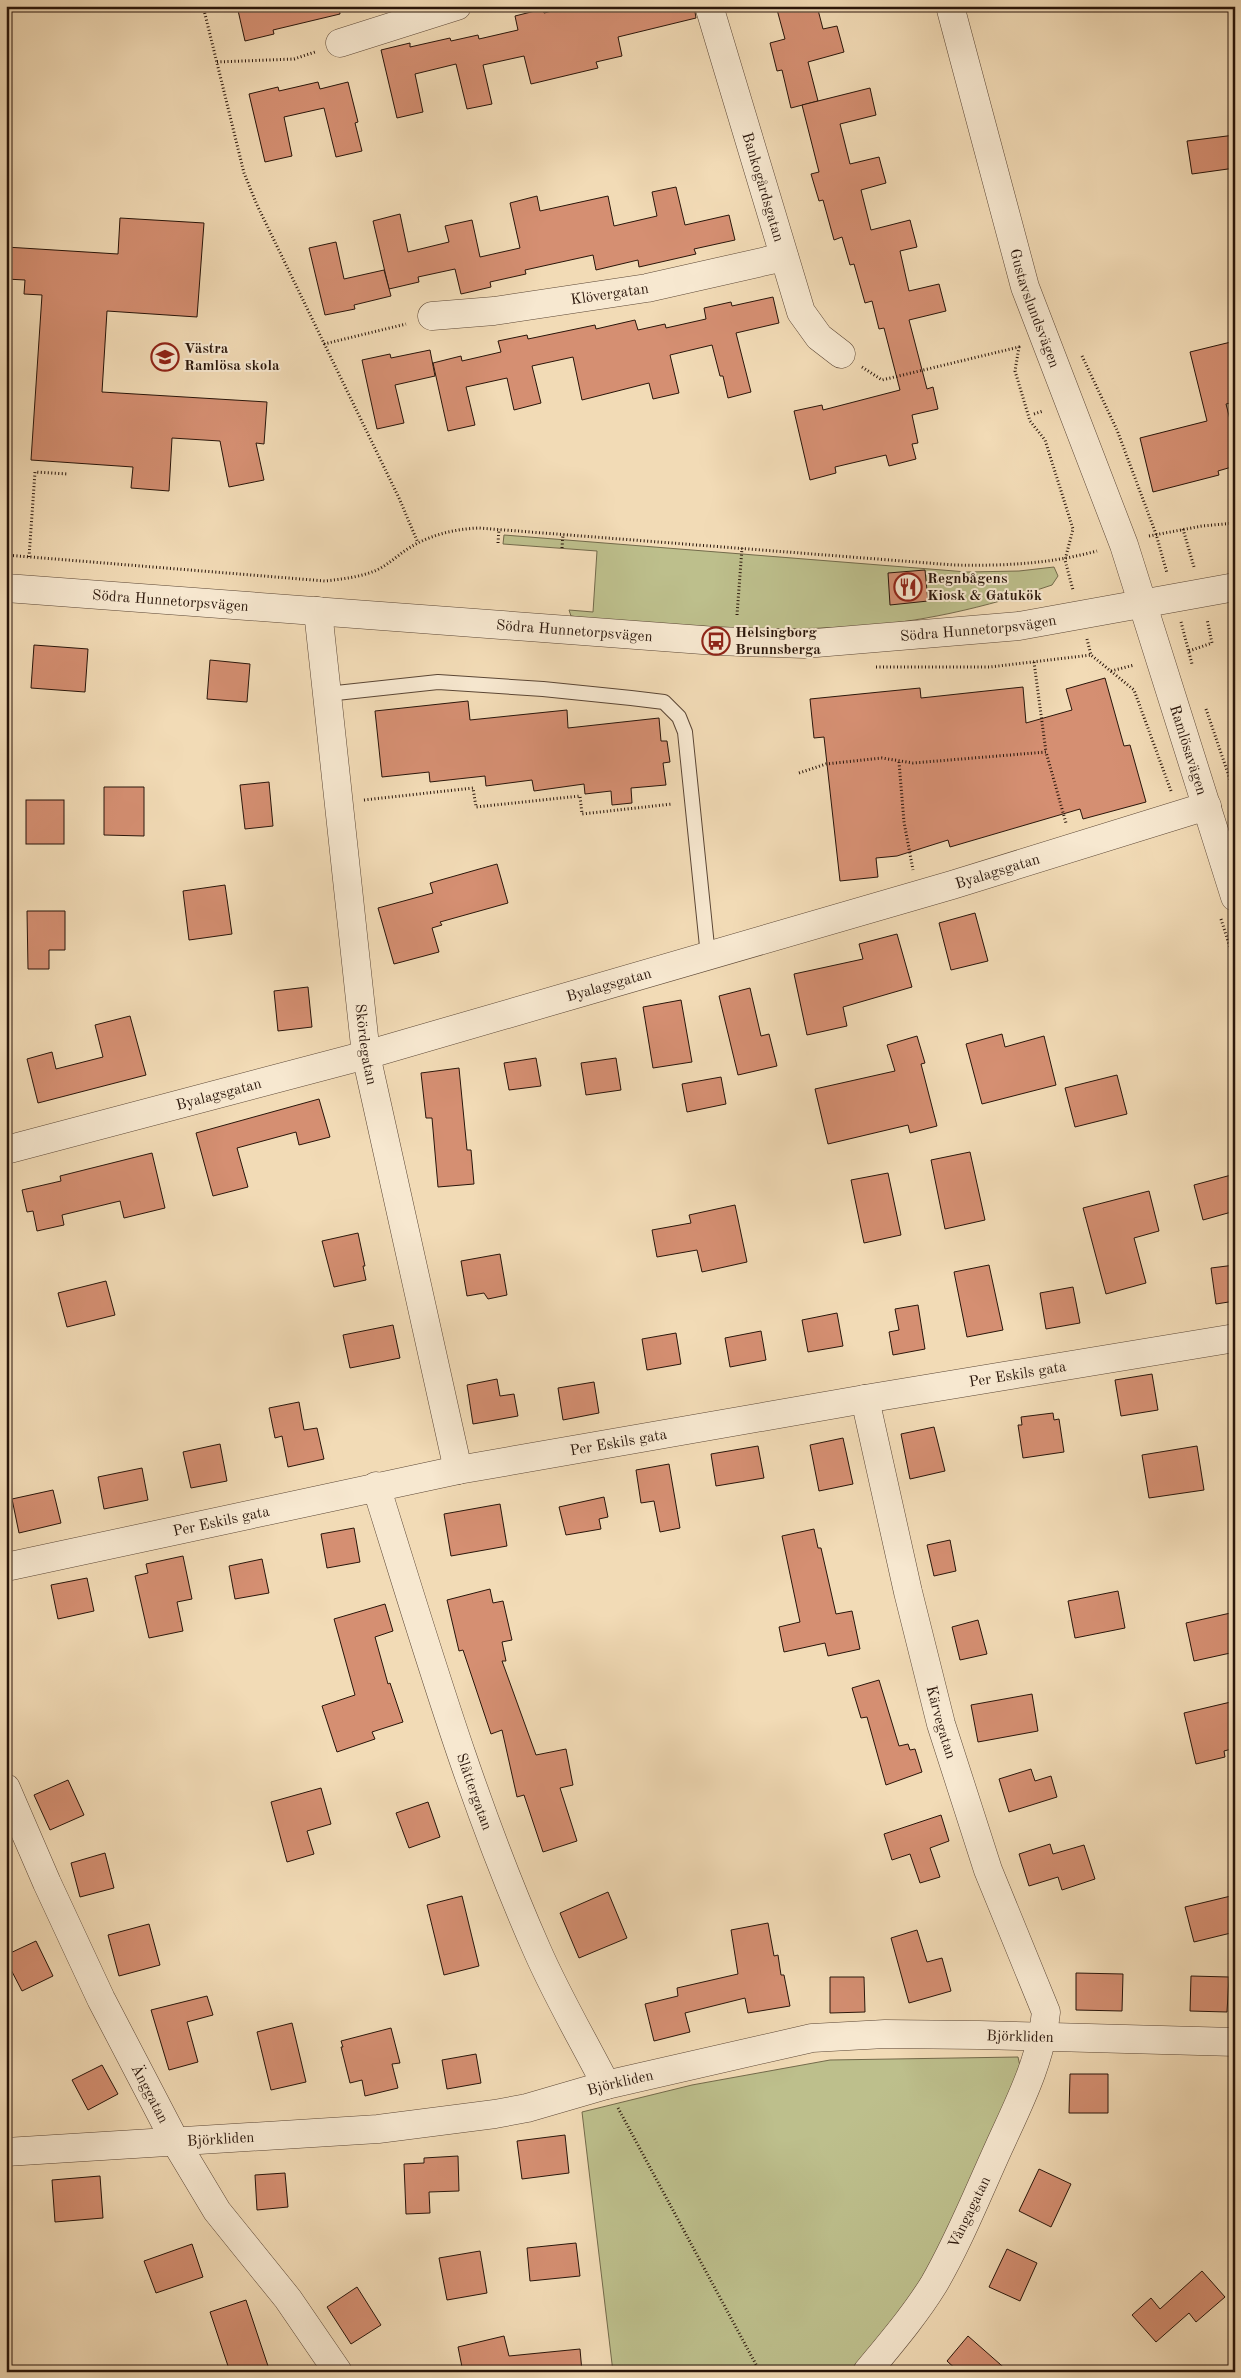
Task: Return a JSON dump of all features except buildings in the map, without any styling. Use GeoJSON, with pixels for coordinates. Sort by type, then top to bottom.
{"type":"FeatureCollection","features":[{"type":"Feature","properties":{"kind":"street"},"geometry":{"type":"LineString","coordinates":[[340,43],[457,6]]}},
{"type":"Feature","properties":{"kind":"street","name":"Bankogårdsgatan"},"geometry":{"type":"LineString","coordinates":[[709,6],[801,312],[819,337],[841,354]]}},
{"type":"Feature","properties":{"kind":"street","name":"Gustavslundsvägen"},"geometry":{"type":"LineString","coordinates":[[950,6],[1025,287],[1124,545],[1142,603]]}},
{"type":"Feature","properties":{"kind":"street","name":"Klövergatan"},"geometry":{"type":"LineString","coordinates":[[432,316],[494,311],[647,288],[784,257]]}},
{"type":"Feature","properties":{"kind":"street","name":"Södra Hunnetorpsvägen"},"geometry":{"type":"LineString","coordinates":[[6,588],[716,641],[804,644],[1018,626],[1235,587]]}},
{"type":"Feature","properties":{"kind":"street","name":"Ramlösavägen"},"geometry":{"type":"LineString","coordinates":[[1142,603],[1196,809],[1227,906]]}},
{"type":"Feature","properties":{"kind":"street","name":"Skördegatan"},"geometry":{"type":"LineString","coordinates":[[318,611],[366,1056],[458,1470]]}},
{"type":"Feature","properties":{"kind":"street","name":"Byalagsgatan"},"geometry":{"type":"LineString","coordinates":[[6,1150],[366,1056],[917,895],[1196,809]]}},
{"type":"Feature","properties":{"kind":"street","name":"Per Eskils gata"},"geometry":{"type":"LineString","coordinates":[[6,1567],[376,1486],[458,1470],[865,1399],[1235,1338]]}},
{"type":"Feature","properties":{"kind":"street","name":"Kärvegatan"},"geometry":{"type":"LineString","coordinates":[[865,1399],[908,1592],[941,1724],[988,1870],[1046,2012],[1043,2036]]}},
{"type":"Feature","properties":{"kind":"street","name":"Slåttergatan"},"geometry":{"type":"LineString","coordinates":[[376,1486],[448,1715],[495,1845],[537,1951],[606,2085]]}},
{"type":"Feature","properties":{"kind":"street","name":"Änggatan"},"geometry":{"type":"LineString","coordinates":[[6,1788],[46,1883],[96,1990],[175,2141],[217,2211],[288,2299],[338,2372]]}},
{"type":"Feature","properties":{"kind":"street","name":"Björkliden"},"geometry":{"type":"LineString","coordinates":[[6,2152],[378,2129],[486,2116],[527,2108],[606,2085],[812,2038],[885,2034],[1043,2036],[1235,2042]]}},
{"type":"Feature","properties":{"kind":"street","name":"Vångagatan"},"geometry":{"type":"LineString","coordinates":[[867,2372],[933,2285],[972,2207],[1031,2077],[1043,2036]]}},
{"type":"Feature","properties":{"kind":"lane"},"geometry":{"type":"LineString","coordinates":[[328,694],[438,682],[543,689],[664,702],[679,716],[685,732],[708,956]]}},
{"type":"Feature","properties":{"kind":"path"},"geometry":{"type":"LineString","coordinates":[[203,6],[244,173],[257,205],[399,498],[418,543]]}},
{"type":"Feature","properties":{"kind":"path"},"geometry":{"type":"LineString","coordinates":[[217,62],[294,58],[340,43]]}},
{"type":"Feature","properties":{"kind":"path"},"geometry":{"type":"LineString","coordinates":[[324,344],[394,328],[432,316]]}},
{"type":"Feature","properties":{"kind":"path"},"geometry":{"type":"LineString","coordinates":[[841,354],[882,380],[1019,347],[1015,371],[1020,388],[1030,421],[1045,440],[1073,529],[1065,560],[1091,655],[1134,690],[1167,784],[1196,809]]}},
{"type":"Feature","properties":{"kind":"path"},"geometry":{"type":"LineString","coordinates":[[1081,353],[1117,430],[1156,534],[1193,666]]}},
{"type":"Feature","properties":{"kind":"path"},"geometry":{"type":"LineString","coordinates":[[1034,414],[1043,411]]}},
{"type":"Feature","properties":{"kind":"path"},"geometry":{"type":"LineString","coordinates":[[29,557],[35,472],[68,474]]}},
{"type":"Feature","properties":{"kind":"path"},"geometry":{"type":"LineString","coordinates":[[6,555],[325,580],[344,579],[370,573],[418,543],[459,530],[499,530],[954,565],[1014,566],[1065,560]]}},
{"type":"Feature","properties":{"kind":"path"},"geometry":{"type":"LineString","coordinates":[[498,543],[499,530]]}},
{"type":"Feature","properties":{"kind":"path"},"geometry":{"type":"LineString","coordinates":[[562,548],[563,534]]}},
{"type":"Feature","properties":{"kind":"path"},"geometry":{"type":"LineString","coordinates":[[736,620],[742,548]]}},
{"type":"Feature","properties":{"kind":"path"},"geometry":{"type":"LineString","coordinates":[[990,667],[1091,655]]}},
{"type":"Feature","properties":{"kind":"path"},"geometry":{"type":"LineString","coordinates":[[1034,662],[1046,752],[1073,847]]}},
{"type":"Feature","properties":{"kind":"path"},"geometry":{"type":"LineString","coordinates":[[1204,701],[1235,794]]}},
{"type":"Feature","properties":{"kind":"path"},"geometry":{"type":"LineString","coordinates":[[799,773],[826,764],[882,758],[899,762],[931,762],[1046,752]]}},
{"type":"Feature","properties":{"kind":"path"},"geometry":{"type":"LineString","coordinates":[[899,762],[904,822],[917,895]]}},
{"type":"Feature","properties":{"kind":"path"},"geometry":{"type":"LineString","coordinates":[[339,802],[474,788],[476,807],[580,796],[582,814],[692,801]]}},
{"type":"Feature","properties":{"kind":"path"},"geometry":{"type":"LineString","coordinates":[[1227,906],[1235,963]]}},
{"type":"Feature","properties":{"kind":"path"},"geometry":{"type":"LineString","coordinates":[[606,2085],[760,2372]]}},
{"type":"Feature","properties":{"kind":"green space"},"geometry":{"type":"Polygon","coordinates":[[[504,535],[967,572],[1019,571],[1054,567],[1058,576],[1052,585],[977,607],[925,618],[873,625],[783,629],[593,619],[571,616],[569,610],[593,612],[597,551],[503,544],[504,535]]]}},
{"type":"Feature","properties":{"kind":"green space"},"geometry":{"type":"Polygon","coordinates":[[[1018,2057],[1022,2075],[957,2221],[895,2321],[850,2372],[613,2372],[582,2112],[692,2085],[830,2060],[1018,2057]]]}},
{"type":"Feature","properties":{"kind":"place","name":"Västra Ramlösa skola"},"geometry":{"type":"Point","coordinates":[165,357]}},
{"type":"Feature","properties":{"kind":"place","name":"Regnbågens Kiosk & Gatukök"},"geometry":{"type":"Point","coordinates":[908,587]}},
{"type":"Feature","properties":{"kind":"place","name":"Helsingborg Brunnsberga"},"geometry":{"type":"Point","coordinates":[716,641]}}]}
